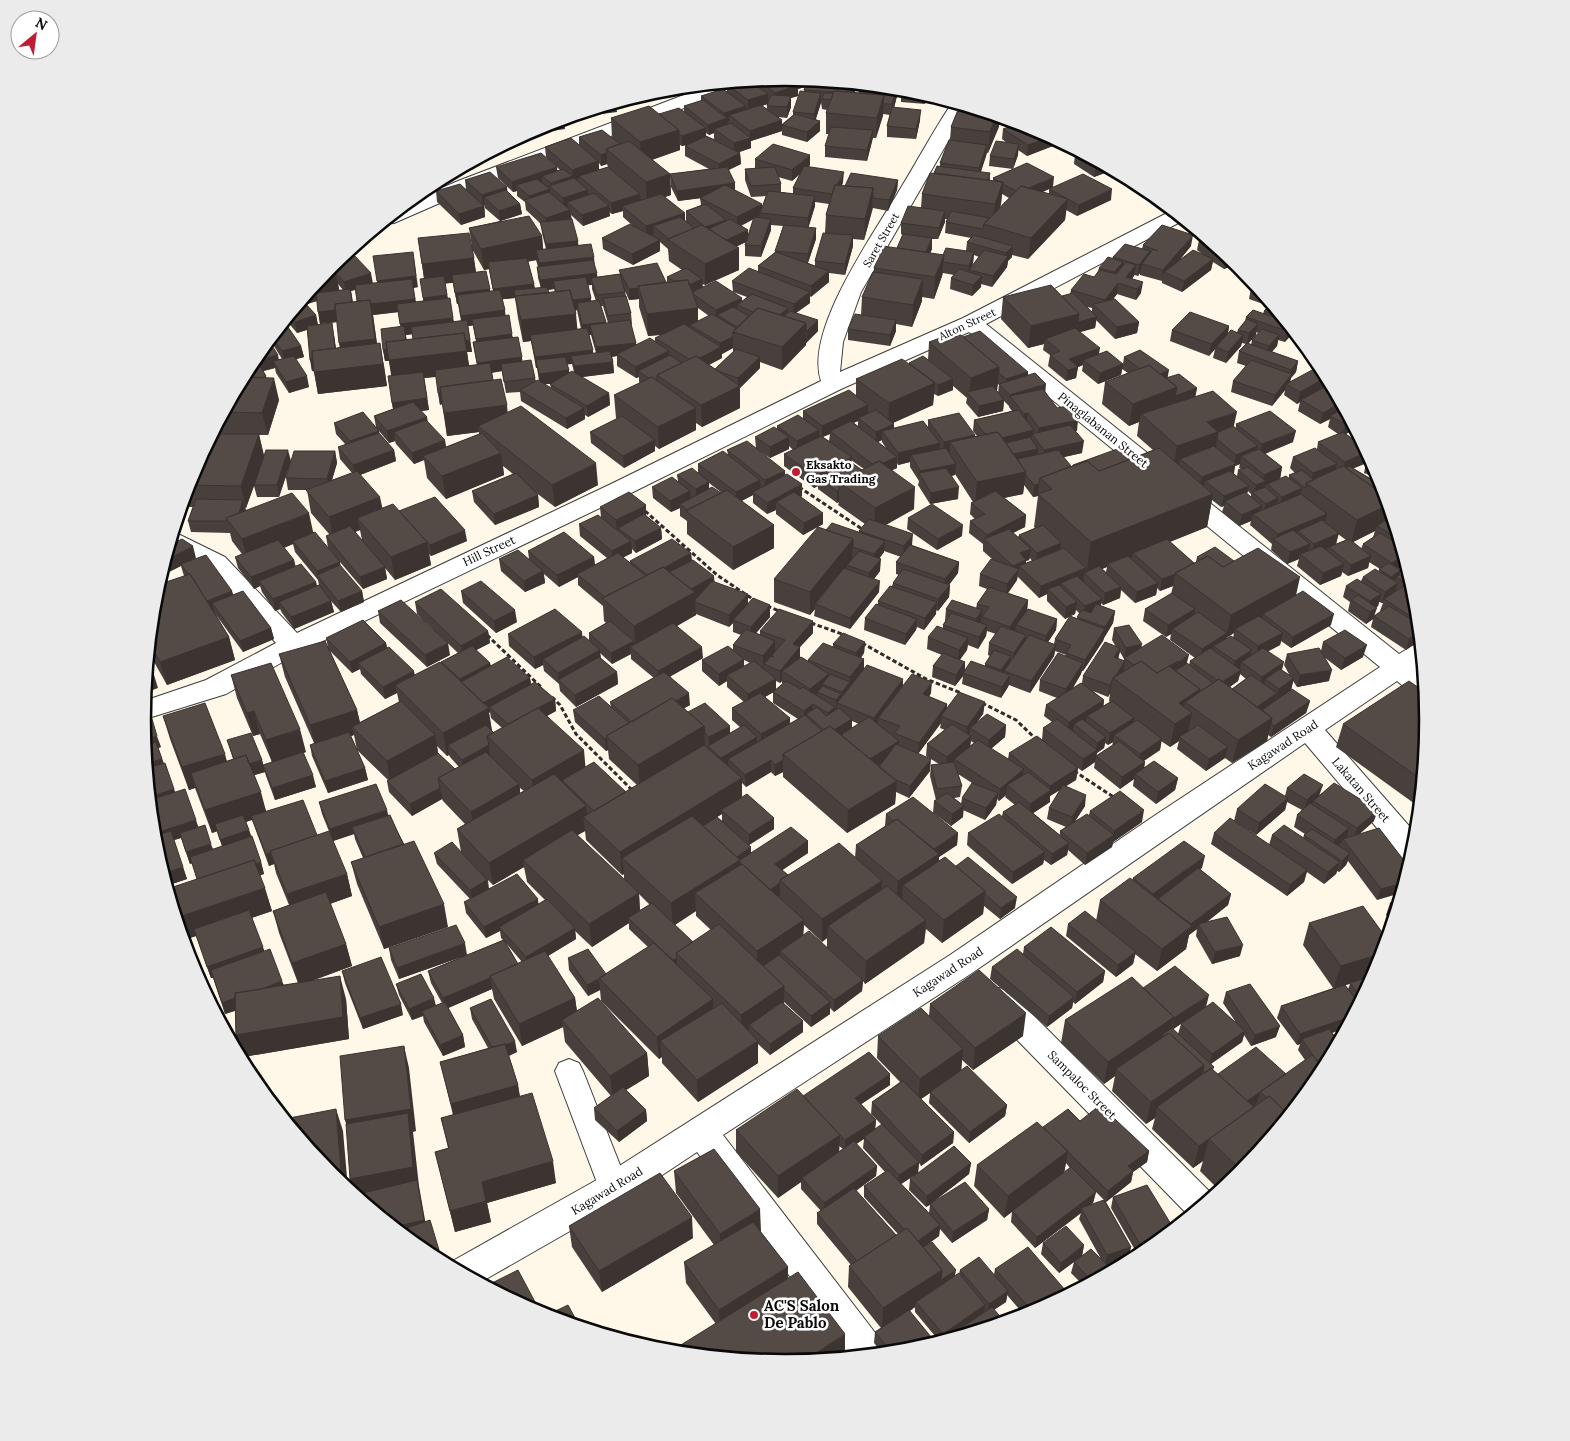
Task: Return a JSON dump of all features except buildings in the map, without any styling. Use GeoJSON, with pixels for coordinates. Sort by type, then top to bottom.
{"type":"FeatureCollection","features":[{"type":"Feature","properties":{"kind":"street"},"geometry":{"type":"LineString","coordinates":[[411,209],[465,185],[711,91]]}},
{"type":"Feature","properties":{"kind":"street","name":"Saret Street"},"geometry":{"type":"LineString","coordinates":[[833,384],[828,368],[832,342],[850,292],[957,110]]}},
{"type":"Feature","properties":{"kind":"street","name":"Alton Street"},"geometry":{"type":"LineString","coordinates":[[833,384],[971,323],[1172,218]]}},
{"type":"Feature","properties":{"kind":"street","name":"Pinaglabanan Street"},"geometry":{"type":"LineString","coordinates":[[971,323],[1410,660],[1418,675]]}},
{"type":"Feature","properties":{"kind":"street","name":"Hill Street"},"geometry":{"type":"LineString","coordinates":[[151,708],[216,687],[293,645],[620,489],[833,384]]}},
{"type":"Feature","properties":{"kind":"street"},"geometry":{"type":"LineString","coordinates":[[176,542],[216,563],[293,645]]}},
{"type":"Feature","properties":{"kind":"street","name":"Kagawad Road"},"geometry":{"type":"LineString","coordinates":[[469,1270],[614,1188],[962,964],[1164,824],[1410,660]]}},
{"type":"Feature","properties":{"kind":"street","name":"Lakatan Street"},"geometry":{"type":"LineString","coordinates":[[1308,729],[1407,844]]}},
{"type":"Feature","properties":{"kind":"street","name":"Sampaloc Street"},"geometry":{"type":"LineString","coordinates":[[962,964],[1198,1202]]}},
{"type":"Feature","properties":{"kind":"street"},"geometry":{"type":"LineString","coordinates":[[701,1132],[866,1349]]}},
{"type":"Feature","properties":{"kind":"lane"},"geometry":{"type":"LineString","coordinates":[[569,1071],[614,1188]]}},
{"type":"Feature","properties":{"kind":"path"},"geometry":{"type":"LineString","coordinates":[[798,486],[862,529]]}},
{"type":"Feature","properties":{"kind":"path"},"geometry":{"type":"LineString","coordinates":[[620,489],[717,575],[756,601]]}},
{"type":"Feature","properties":{"kind":"path"},"geometry":{"type":"LineString","coordinates":[[765,605],[783,612]]}},
{"type":"Feature","properties":{"kind":"path"},"geometry":{"type":"LineString","coordinates":[[808,622],[849,636]]}},
{"type":"Feature","properties":{"kind":"path"},"geometry":{"type":"LineString","coordinates":[[484,632],[560,705],[576,734],[637,794]]}},
{"type":"Feature","properties":{"kind":"path"},"geometry":{"type":"LineString","coordinates":[[857,641],[926,679],[968,696]]}},
{"type":"Feature","properties":{"kind":"path"},"geometry":{"type":"LineString","coordinates":[[976,700],[1016,720],[1042,745]]}},
{"type":"Feature","properties":{"kind":"path"},"geometry":{"type":"LineString","coordinates":[[1069,768],[1105,793],[1164,824]]}},
{"type":"Feature","properties":{"kind":"place","name":"Eksakto Gas Trading"},"geometry":{"type":"Point","coordinates":[796,472]}},
{"type":"Feature","properties":{"kind":"place","name":"AC'S Salon De Pablo"},"geometry":{"type":"Point","coordinates":[754,1315]}}]}
